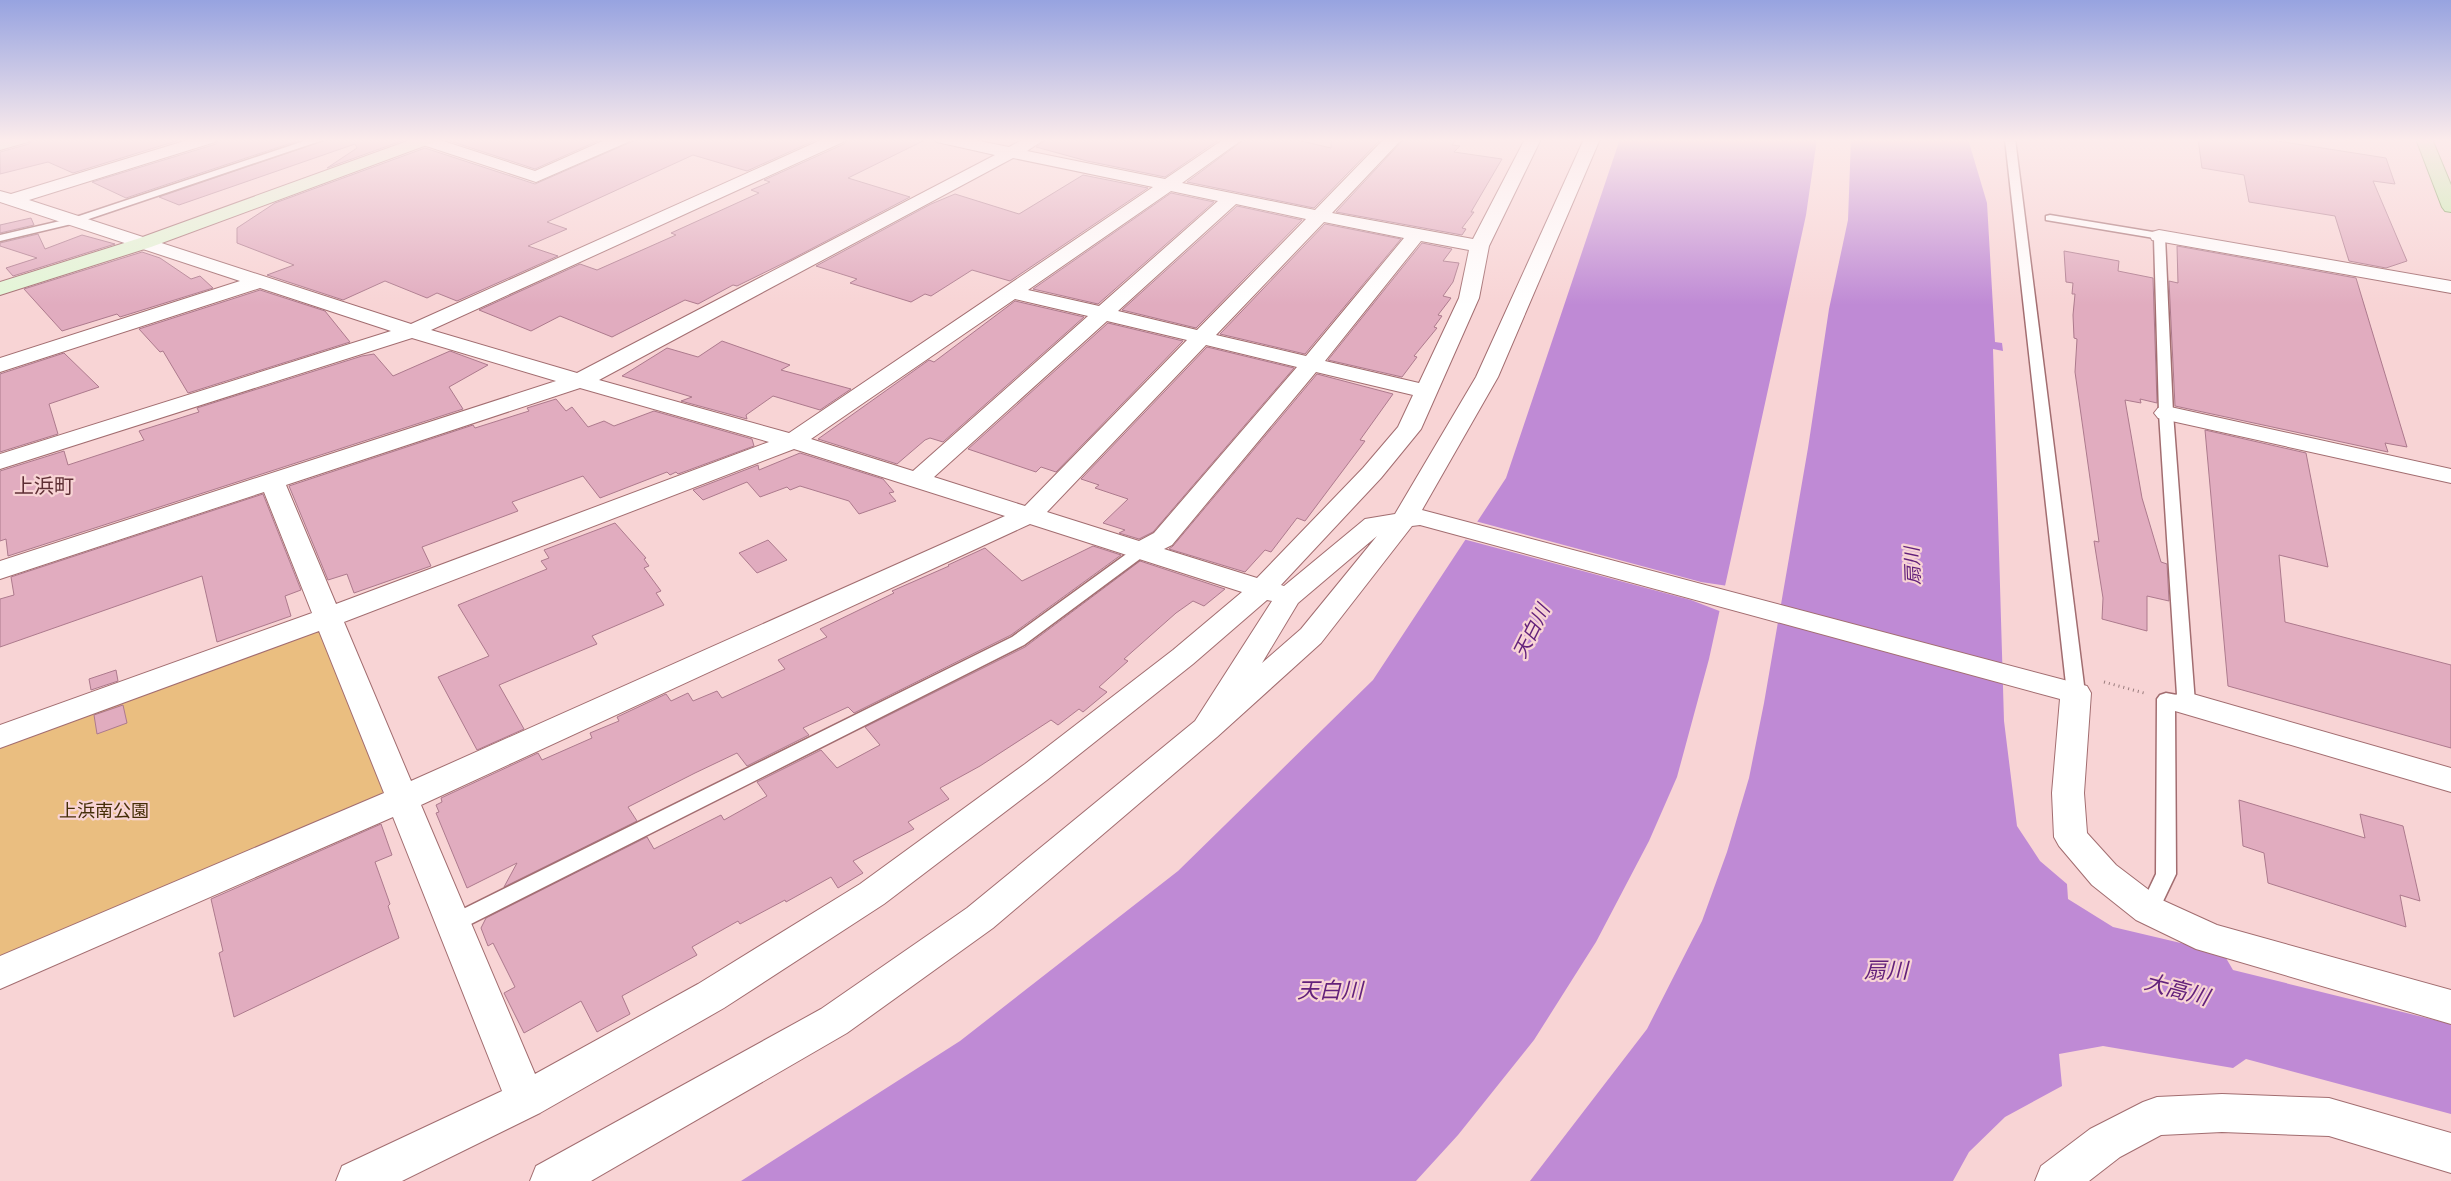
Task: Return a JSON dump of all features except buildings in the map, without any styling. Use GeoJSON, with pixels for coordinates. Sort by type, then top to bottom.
{"type":"FeatureCollection","features":[{"type":"Feature","properties":{"kind":"street"},"geometry":{"type":"LineString","coordinates":[[5,199],[22,194]]}},
{"type":"Feature","properties":{"kind":"street"},"geometry":{"type":"LineString","coordinates":[[0,289],[144,243],[279,194]]}},
{"type":"Feature","properties":{"kind":"street"},"geometry":{"type":"LineString","coordinates":[[0,462],[412,330],[714,194]]}},
{"type":"Feature","properties":{"kind":"street"},"geometry":{"type":"LineString","coordinates":[[0,570],[579,381],[934,194]]}},
{"type":"Feature","properties":{"kind":"street"},"geometry":{"type":"LineString","coordinates":[[0,737],[329,618],[793,441],[1013,292],[1153,194]]}},
{"type":"Feature","properties":{"kind":"street"},"geometry":{"type":"LineString","coordinates":[[1214,194],[1479,246]]}},
{"type":"Feature","properties":{"kind":"street"},"geometry":{"type":"LineString","coordinates":[[0,973],[402,799],[1030,515],[1200,337],[1340,194]]}},
{"type":"Feature","properties":{"kind":"street"},"geometry":{"type":"LineString","coordinates":[[1206,729],[1275,593],[1409,430],[1469,298],[1479,246],[1505,194]]}},
{"type":"Feature","properties":{"kind":"street"},"geometry":{"type":"LineString","coordinates":[[551,1181],[834,1021],[980,918],[1206,729],[1311,636],[1412,518],[1487,377],[1568,194]]}},
{"type":"Feature","properties":{"kind":"street"},"geometry":{"type":"LineString","coordinates":[[917,480],[1232,198]]}},
{"type":"Feature","properties":{"kind":"street"},"geometry":{"type":"LineString","coordinates":[[5,199],[76,220],[412,330],[579,381],[793,441],[1275,593]]}},
{"type":"Feature","properties":{"kind":"street"},"geometry":{"type":"LineString","coordinates":[[1142,550],[1163,539],[1311,364],[1417,234]]}},
{"type":"Feature","properties":{"kind":"street"},"geometry":{"type":"LineString","coordinates":[[2159,236],[2451,288]]}},
{"type":"Feature","properties":{"kind":"street"},"geometry":{"type":"LineString","coordinates":[[0,365],[261,281]]}},
{"type":"Feature","properties":{"kind":"street"},"geometry":{"type":"LineString","coordinates":[[1013,292],[1427,392]]}},
{"type":"Feature","properties":{"kind":"street"},"geometry":{"type":"LineString","coordinates":[[2166,414],[2451,476]]}},
{"type":"Feature","properties":{"kind":"street"},"geometry":{"type":"LineString","coordinates":[[272,481],[526,1100]]}},
{"type":"Feature","properties":{"kind":"street"},"geometry":{"type":"LineString","coordinates":[[357,1181],[526,1100],[711,996],[872,894],[1036,772],[1183,657],[1374,525],[1412,518],[2065,685],[2071,837],[2104,875],[2149,910],[2209,938],[2451,1007]]}},
{"type":"Feature","properties":{"kind":"street"},"geometry":{"type":"LineString","coordinates":[[2176,701],[2451,780]]}},
{"type":"Feature","properties":{"kind":"street"},"geometry":{"type":"LineString","coordinates":[[2056,1181],[2105,1144],[2158,1116],[2222,1113],[2329,1117],[2451,1153]]}},
{"type":"Feature","properties":{"kind":"lane"},"geometry":{"type":"LineString","coordinates":[[0,238],[76,220],[154,194]]}},
{"type":"Feature","properties":{"kind":"lane"},"geometry":{"type":"LineString","coordinates":[[2016,194],[2065,685]]}},
{"type":"Feature","properties":{"kind":"lane"},"geometry":{"type":"LineString","coordinates":[[2050,218],[2159,236],[2176,701],[2166,874],[2149,910]]}},
{"type":"Feature","properties":{"kind":"lane"},"geometry":{"type":"LineString","coordinates":[[454,923],[1018,641],[1142,550]]}},
{"type":"Feature","properties":{"kind":"path"},"geometry":{"type":"LineString","coordinates":[[2065,685],[2176,701]]}},
{"type":"Feature","properties":{"kind":"green space","name":"上浜南公園"},"geometry":{"type":"Polygon","coordinates":[[[329,621],[396,796],[0,966],[0,742],[329,621]]]}},
{"type":"Feature","properties":{"kind":"water","name":"天白川"},"geometry":{"type":"Polygon","coordinates":[[[1601,194],[1809,194],[1709,659],[1677,777],[1649,841],[1596,942],[1534,1040],[1458,1135],[1416,1181],[741,1181],[960,1041],[1178,871],[1373,680],[1506,478],[1601,194]]]}},
{"type":"Feature","properties":{"kind":"water","name":"扇川"},"geometry":{"type":"Polygon","coordinates":[[[1849,194],[1984,194],[1987,203],[1995,342],[2002,343],[2003,351],[1993,349],[2004,721],[2017,826],[2040,861],[2067,884],[2068,899],[2113,927],[2223,953],[2233,970],[2451,1024],[2451,1114],[2246,1059],[2233,1068],[2103,1046],[2059,1054],[2062,1086],[2005,1117],[1969,1152],[1953,1181],[1530,1181],[1647,1029],[1702,921],[1727,852],[1749,778],[1764,703],[1808,448],[1829,309],[1848,220],[1849,194]]]}},
{"type":"Feature","properties":{"kind":"pier"},"geometry":{"type":"Polygon","coordinates":[[[1475,521],[1701,582],[1728,586],[1722,612],[1691,600],[1463,539],[1475,521]]]}},
{"type":"Feature","properties":{"kind":"district","name":"上浜町"},"geometry":{"type":"Point","coordinates":[44,486]}},
{"type":"Feature","properties":{"kind":"water label","name":"大高川"},"geometry":{"type":"Point","coordinates":[2177,989]}}]}
